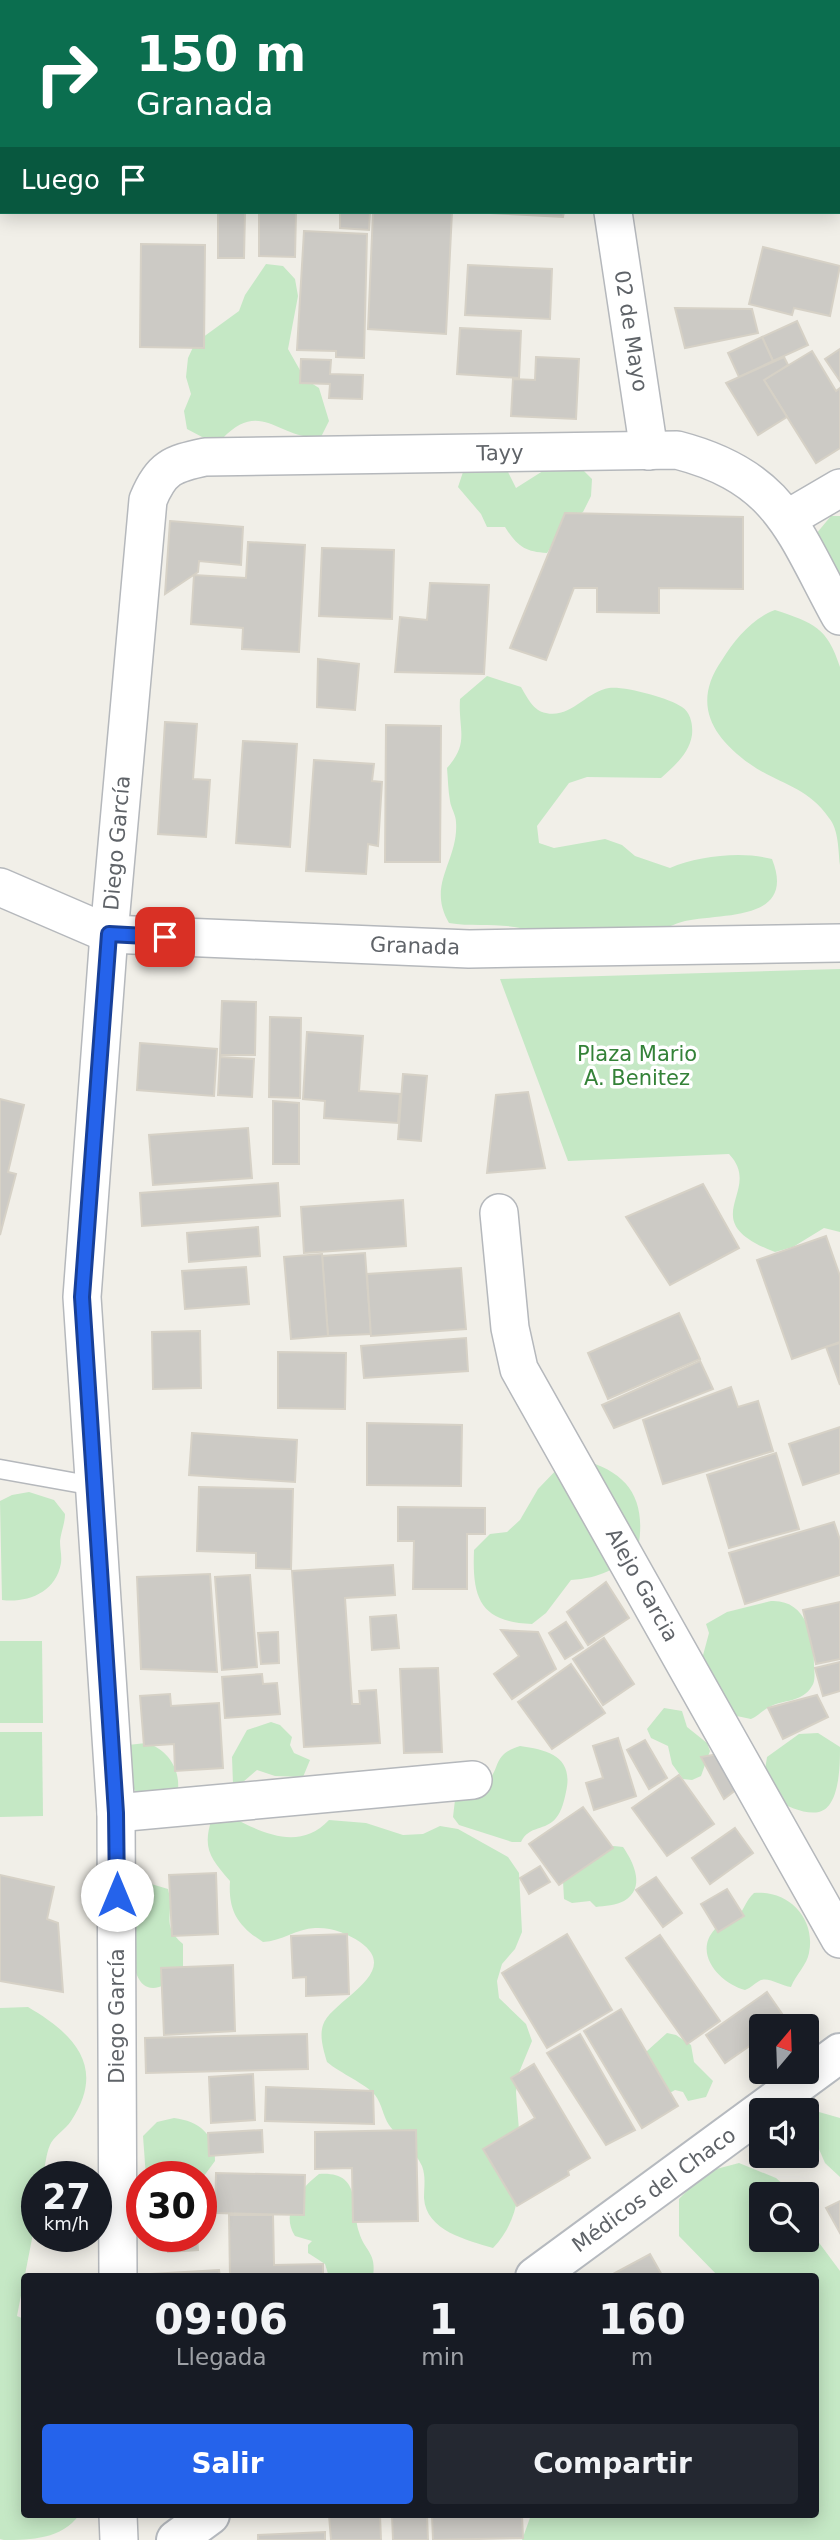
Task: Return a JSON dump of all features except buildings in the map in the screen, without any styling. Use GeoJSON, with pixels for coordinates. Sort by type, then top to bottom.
{"type":"FeatureCollection","features":[{"type":"Feature","properties":{"kind":"main road","name":"Médicos del Chaco"},"geometry":{"type":"LineString","coordinates":[[540,2273],[840,2053]]}},
{"type":"Feature","properties":{"kind":"main road"},"geometry":{"type":"LineString","coordinates":[[176,2540],[207,2518]]}},
{"type":"Feature","properties":{"kind":"street","name":"02 de Mayo"},"geometry":{"type":"LineString","coordinates":[[612,214],[649,451]]}},
{"type":"Feature","properties":{"kind":"street","name":"Tayy"},"geometry":{"type":"LineString","coordinates":[[148,500],[157,478],[177,463],[205,457],[677,450],[705,457],[740,473],[764,491],[787,519],[840,616]]}},
{"type":"Feature","properties":{"kind":"street"},"geometry":{"type":"LineString","coordinates":[[787,519],[840,488]]}},
{"type":"Feature","properties":{"kind":"street","name":"Diego García"},"geometry":{"type":"LineString","coordinates":[[118,2273],[116,1813],[82,1297],[109,934],[148,500]]}},
{"type":"Feature","properties":{"kind":"street","name":"Granada"},"geometry":{"type":"LineString","coordinates":[[0,887],[109,934],[469,948],[840,943]]}},
{"type":"Feature","properties":{"kind":"street","name":"Alejo Garcia"},"geometry":{"type":"LineString","coordinates":[[499,1213],[510,1328],[519,1370],[840,1939]]}},
{"type":"Feature","properties":{"kind":"street"},"geometry":{"type":"LineString","coordinates":[[116,1813],[473,1780]]}},
{"type":"Feature","properties":{"kind":"street"},"geometry":{"type":"LineString","coordinates":[[118,2518],[119,2540]]}},
{"type":"Feature","properties":{"kind":"lane"},"geometry":{"type":"LineString","coordinates":[[0,1469],[94,1486]]}},
{"type":"Feature","properties":{"kind":"green space"},"geometry":{"type":"Polygon","coordinates":[[[266,264],[283,266],[295,279],[298,296],[288,349],[305,379],[319,388],[329,421],[321,437],[306,437],[259,421],[236,427],[222,439],[204,438],[187,429],[184,411],[191,394],[186,377],[188,358],[195,343],[239,311],[245,295],[266,264]]]}},
{"type":"Feature","properties":{"kind":"green space"},"geometry":{"type":"Polygon","coordinates":[[[494,462],[508,472],[516,488],[546,469],[580,467],[592,479],[591,496],[583,512],[567,522],[547,553],[522,547],[505,527],[487,527],[481,514],[458,487],[464,469],[494,462]]]}},
{"type":"Feature","properties":{"kind":"green space"},"geometry":{"type":"Polygon","coordinates":[[[831,516],[840,516],[840,609],[816,534],[831,516]]]}},
{"type":"Feature","properties":{"kind":"green space"},"geometry":{"type":"Polygon","coordinates":[[[775,610],[817,628],[830,643],[840,667],[840,865],[835,828],[820,807],[802,792],[761,771],[736,753],[716,730],[710,718],[708,690],[722,660],[745,630],[759,618],[775,610]]]}},
{"type":"Feature","properties":{"kind":"green space"},"geometry":{"type":"Polygon","coordinates":[[[487,676],[521,687],[534,707],[541,712],[563,712],[601,690],[616,688],[647,693],[667,700],[688,712],[691,720],[692,735],[688,748],[661,778],[587,777],[569,783],[537,826],[539,843],[554,848],[605,839],[622,845],[635,856],[670,868],[694,860],[720,856],[747,855],[772,859],[777,879],[774,894],[765,904],[752,911],[685,921],[656,935],[529,943],[520,928],[449,923],[441,896],[456,836],[456,822],[450,801],[447,768],[461,743],[460,699],[487,676]]]}},
{"type":"Feature","properties":{"kind":"green space","name":"Plaza Mario A. Benitez"},"geometry":{"type":"Polygon","coordinates":[[[840,969],[840,1232],[824,1228],[793,1247],[775,1252],[750,1240],[737,1229],[733,1217],[740,1181],[738,1168],[729,1154],[568,1161],[500,979],[840,969]]]}},
{"type":"Feature","properties":{"kind":"green space"},"geometry":{"type":"Polygon","coordinates":[[[582,1460],[612,1472],[631,1491],[640,1516],[638,1549],[608,1571],[571,1580],[546,1613],[532,1624],[514,1622],[490,1612],[478,1594],[474,1550],[490,1534],[507,1532],[520,1520],[538,1489],[562,1464],[582,1460]]]}},
{"type":"Feature","properties":{"kind":"green space"},"geometry":{"type":"Polygon","coordinates":[[[29,1492],[54,1500],[65,1514],[60,1541],[61,1563],[47,1589],[30,1598],[2,1600],[0,1501],[12,1495],[29,1492]]]}},
{"type":"Feature","properties":{"kind":"green space"},"geometry":{"type":"Polygon","coordinates":[[[771,1601],[792,1606],[806,1622],[814,1653],[813,1684],[798,1698],[775,1704],[751,1719],[732,1715],[702,1659],[709,1633],[706,1624],[727,1612],[771,1601]]]}},
{"type":"Feature","properties":{"kind":"green space"},"geometry":{"type":"Polygon","coordinates":[[[0,1641],[42,1641],[43,1723],[0,1723],[0,1641]]]}},
{"type":"Feature","properties":{"kind":"green space"},"geometry":{"type":"Polygon","coordinates":[[[664,1708],[682,1711],[687,1727],[707,1743],[710,1751],[701,1776],[692,1780],[683,1779],[672,1764],[668,1746],[651,1738],[647,1729],[664,1708]]]}},
{"type":"Feature","properties":{"kind":"green space"},"geometry":{"type":"Polygon","coordinates":[[[271,1722],[280,1725],[292,1737],[290,1745],[294,1753],[310,1760],[303,1777],[275,1776],[257,1770],[243,1782],[233,1784],[232,1757],[247,1730],[271,1722]]]}},
{"type":"Feature","properties":{"kind":"green space"},"geometry":{"type":"Polygon","coordinates":[[[0,1732],[42,1732],[43,1816],[0,1817],[0,1732]]]}},
{"type":"Feature","properties":{"kind":"green space"},"geometry":{"type":"Polygon","coordinates":[[[818,1733],[840,1747],[840,1764],[831,1802],[826,1808],[814,1813],[797,1810],[776,1801],[765,1770],[767,1757],[799,1734],[818,1733]]]}},
{"type":"Feature","properties":{"kind":"green space"},"geometry":{"type":"Polygon","coordinates":[[[146,1743],[160,1749],[170,1760],[177,1774],[178,1789],[138,1795],[128,1780],[128,1745],[146,1743]]]}},
{"type":"Feature","properties":{"kind":"green space"},"geometry":{"type":"Polygon","coordinates":[[[520,1746],[549,1753],[563,1763],[568,1780],[564,1802],[556,1818],[528,1833],[521,1842],[512,1842],[459,1825],[453,1817],[455,1800],[486,1783],[505,1753],[520,1746]]]}},
{"type":"Feature","properties":{"kind":"green space"},"geometry":{"type":"Polygon","coordinates":[[[230,1816],[255,1829],[294,1837],[306,1835],[329,1820],[366,1823],[403,1835],[423,1834],[440,1826],[458,1829],[508,1857],[519,1873],[522,1932],[515,1949],[502,1964],[497,1981],[499,1998],[526,2024],[532,2041],[518,2075],[516,2092],[520,2153],[518,2195],[505,2232],[493,2248],[449,2232],[432,2219],[426,2209],[424,2174],[419,2160],[389,2125],[375,2095],[327,2062],[323,2049],[323,2025],[370,1975],[374,1965],[371,1953],[355,1939],[327,1928],[308,1929],[263,1942],[247,1930],[233,1909],[230,1881],[217,1866],[208,1845],[212,1818],[230,1816]]]}},
{"type":"Feature","properties":{"kind":"green space"},"geometry":{"type":"Polygon","coordinates":[[[623,1847],[634,1868],[636,1882],[631,1896],[618,1903],[596,1907],[590,1901],[572,1903],[564,1899],[563,1881],[603,1848],[623,1847]]]}},
{"type":"Feature","properties":{"kind":"green space"},"geometry":{"type":"Polygon","coordinates":[[[141,1881],[168,1889],[170,1925],[183,1944],[183,1972],[162,1986],[148,1987],[138,1978],[133,1962],[133,1883],[141,1881]]]}},
{"type":"Feature","properties":{"kind":"green space"},"geometry":{"type":"Polygon","coordinates":[[[754,1893],[778,1896],[789,1902],[804,1918],[810,1941],[809,1953],[791,1987],[764,1979],[745,1990],[736,1987],[719,1975],[708,1958],[709,1939],[715,1929],[736,1917],[754,1893]]]}},
{"type":"Feature","properties":{"kind":"green space"},"geometry":{"type":"Polygon","coordinates":[[[28,2007],[45,2017],[71,2041],[85,2068],[86,2084],[81,2102],[71,2121],[50,2145],[46,2161],[21,2161],[21,2252],[29,2252],[25,2273],[21,2273],[17,2316],[21,2318],[21,2518],[76,2518],[64,2529],[45,2536],[0,2539],[0,2008],[28,2007]]]}},
{"type":"Feature","properties":{"kind":"green space"},"geometry":{"type":"Polygon","coordinates":[[[667,2033],[676,2035],[691,2045],[694,2062],[713,2081],[706,2097],[688,2101],[683,2092],[675,2090],[668,2094],[639,2052],[647,2051],[667,2033]]]}},
{"type":"Feature","properties":{"kind":"green space"},"geometry":{"type":"Polygon","coordinates":[[[819,2112],[840,2118],[840,2177],[825,2163],[819,2149],[819,2112]]]}},
{"type":"Feature","properties":{"kind":"green space"},"geometry":{"type":"Polygon","coordinates":[[[174,2118],[198,2126],[213,2144],[215,2161],[145,2161],[143,2136],[157,2122],[174,2118]]]}},
{"type":"Feature","properties":{"kind":"green space"},"geometry":{"type":"Polygon","coordinates":[[[739,2163],[776,2178],[780,2182],[749,2182],[749,2252],[819,2252],[819,2243],[840,2271],[840,2540],[522,2540],[530,2518],[819,2518],[819,2273],[715,2273],[679,2236],[679,2199],[705,2172],[739,2163]]]}},
{"type":"Feature","properties":{"kind":"green space"},"geometry":{"type":"Polygon","coordinates":[[[319,2174],[342,2178],[348,2184],[352,2192],[359,2232],[372,2257],[374,2273],[328,2273],[325,2264],[308,2253],[308,2245],[312,2241],[295,2236],[290,2218],[294,2202],[319,2174]]]}},
{"type":"Feature","properties":{"kind":"route"},"geometry":{"type":"LineString","coordinates":[[117,1895],[116,1813],[82,1297],[109,934],[165,937]]}}]}
